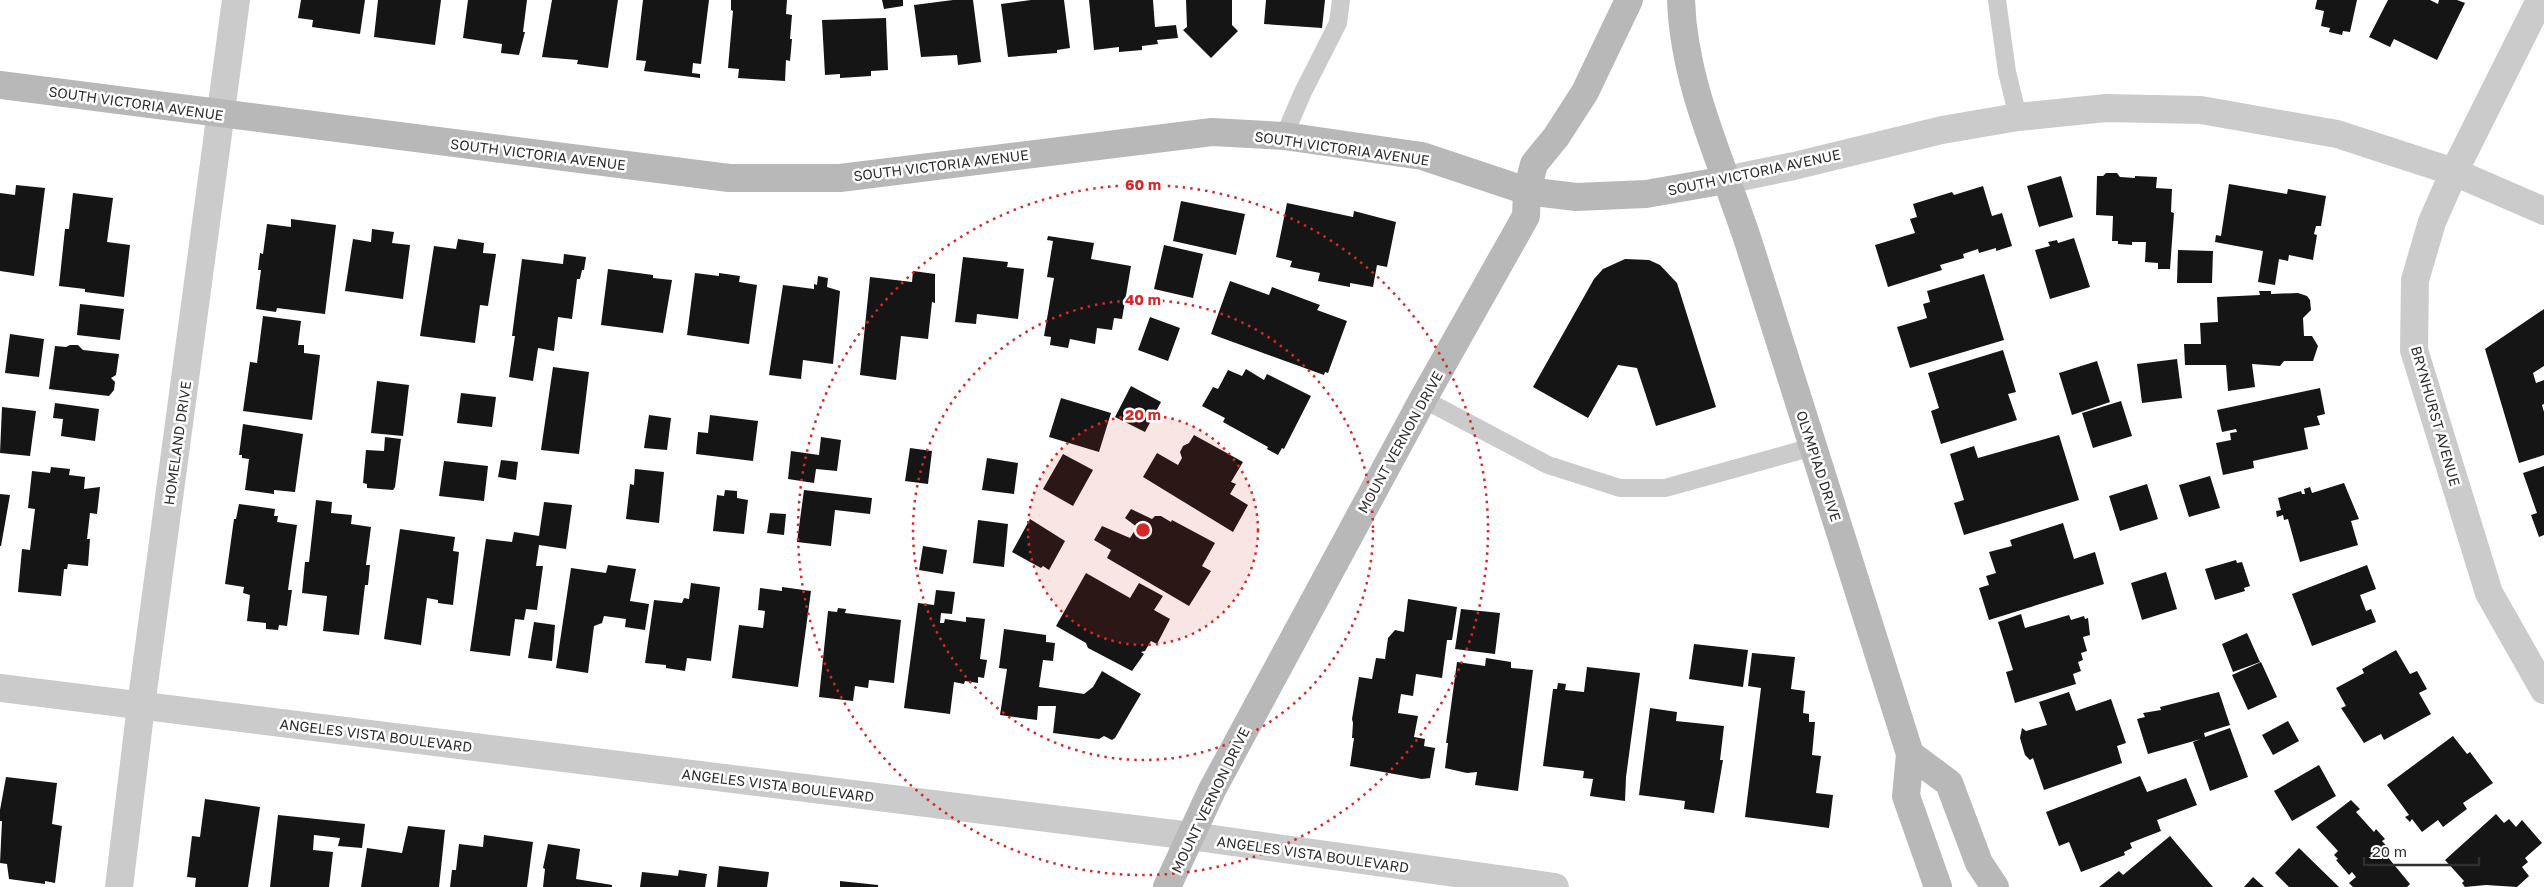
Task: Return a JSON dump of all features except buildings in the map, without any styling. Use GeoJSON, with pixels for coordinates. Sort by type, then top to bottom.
{"type":"FeatureCollection","features":[{"type":"Feature","properties":{"kind":"street","name":"HOMELAND DRIVE"},"geometry":{"type":"LineString","coordinates":[[119,887],[141,706],[236,0]]}},
{"type":"Feature","properties":{"kind":"street","name":"MOUNT VERNON DRIVE"},"geometry":{"type":"LineString","coordinates":[[1167,887],[1212,790],[1424,399],[1526,216],[1527,191],[1534,164],[1556,137],[1585,92],[1629,0]]}},
{"type":"Feature","properties":{"kind":"street","name":"OLYMPIAD DRIVE"},"geometry":{"type":"LineString","coordinates":[[1681,0],[1682,22],[1694,88],[1708,133],[1745,232],[1910,754],[1906,796],[1938,887]]}},
{"type":"Feature","properties":{"kind":"street","name":"BRYNHURST AVENUE"},"geometry":{"type":"LineString","coordinates":[[2540,0],[2454,172],[2432,222],[2415,280],[2414,350],[2490,593],[2544,690]]}},
{"type":"Feature","properties":{"kind":"street","name":"SOUTH VICTORIA AVENUE"},"geometry":{"type":"LineString","coordinates":[[0,85],[222,115],[729,178],[840,178],[1212,132],[1284,136],[1422,156],[1527,191],[1576,197],[1646,194],[1726,180],[1794,166],[1942,130],[2018,117],[2106,108],[2201,110],[2337,134],[2454,172],[2544,210]]}},
{"type":"Feature","properties":{"kind":"street","name":"ANGELES VISTA BOULEVARD"},"geometry":{"type":"LineString","coordinates":[[0,688],[1191,836],[1555,887]]}},
{"type":"Feature","properties":{"kind":"street"},"geometry":{"type":"LineString","coordinates":[[1910,754],[1949,783],[1980,863],[1995,887]]}},
{"type":"Feature","properties":{"kind":"lane"},"geometry":{"type":"LineString","coordinates":[[1284,136],[1303,92],[1338,23],[1341,0]]}},
{"type":"Feature","properties":{"kind":"lane"},"geometry":{"type":"LineString","coordinates":[[1997,0],[2008,72],[2018,117]]}},
{"type":"Feature","properties":{"kind":"lane"},"geometry":{"type":"LineString","coordinates":[[1424,399],[1548,465],[1620,488],[1665,488],[1813,447]]}}]}
